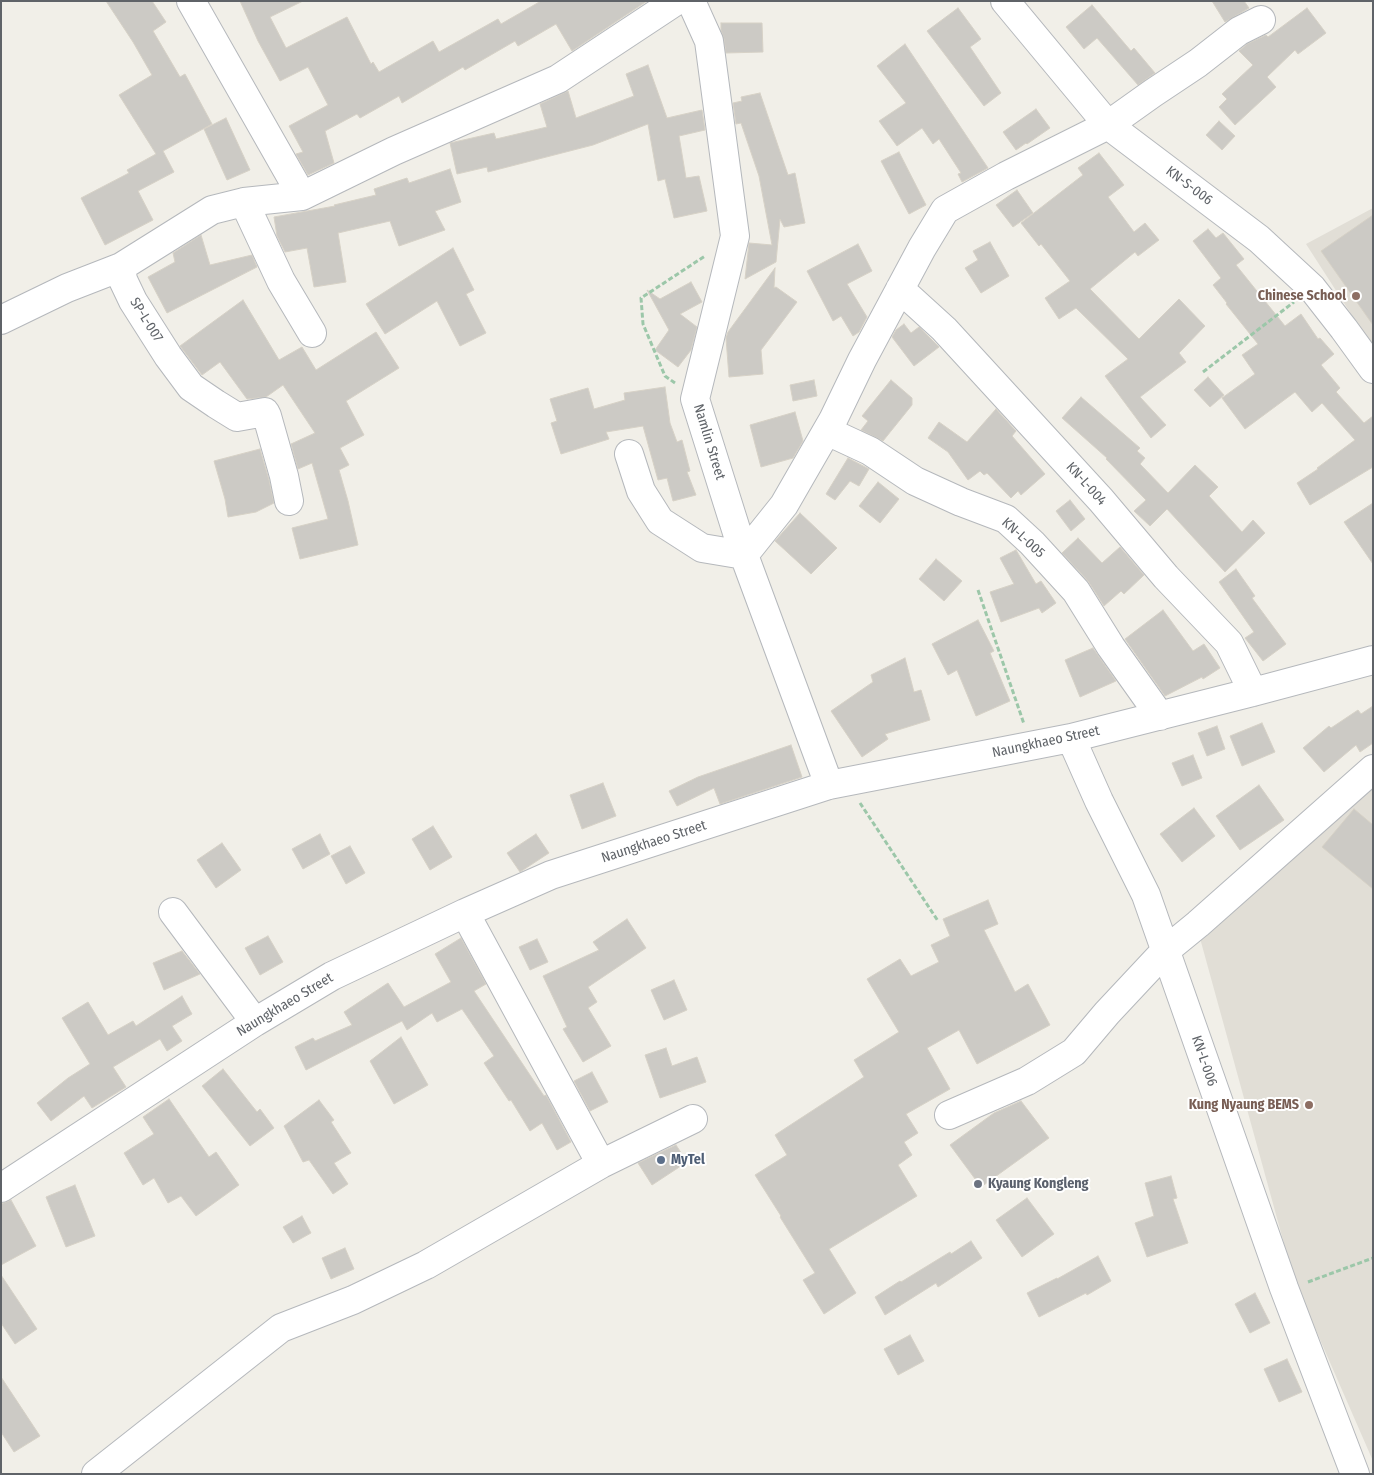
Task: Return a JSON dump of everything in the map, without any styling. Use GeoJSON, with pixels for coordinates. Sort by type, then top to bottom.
{"type":"FeatureCollection","features":[{"type":"Feature","properties":{"kind":"street"},"geometry":{"type":"LineString","coordinates":[[191,1],[302,196]]}},
{"type":"Feature","properties":{"kind":"street"},"geometry":{"type":"LineString","coordinates":[[1,320],[67,288],[121,267],[212,210],[244,202],[302,196],[394,151],[558,80],[676,1]]}},
{"type":"Feature","properties":{"kind":"street","name":"Namlin Street"},"geometry":{"type":"LineString","coordinates":[[691,1],[709,41],[736,236],[695,399],[744,556],[838,783]]}},
{"type":"Feature","properties":{"kind":"street","name":"KN-S-006"},"geometry":{"type":"LineString","coordinates":[[1005,1],[1108,125],[1259,239],[1312,288],[1373,369]]}},
{"type":"Feature","properties":{"kind":"street"},"geometry":{"type":"LineString","coordinates":[[629,454],[641,491],[660,521],[702,548],[744,556],[784,505],[834,420],[862,360],[945,210],[1022,168],[1108,125],[1198,63],[1239,31],[1261,20]]}},
{"type":"Feature","properties":{"kind":"street"},"geometry":{"type":"LineString","coordinates":[[244,202],[281,281],[312,333]]}},
{"type":"Feature","properties":{"kind":"street","name":"SP-L-007"},"geometry":{"type":"LineString","coordinates":[[121,267],[123,280],[133,301],[168,356],[191,387],[237,417],[265,412],[284,476],[289,501]]}},
{"type":"Feature","properties":{"kind":"street","name":"KN-L-004"},"geometry":{"type":"LineString","coordinates":[[900,289],[944,329],[1094,493],[1166,576],[1229,642],[1252,692]]}},
{"type":"Feature","properties":{"kind":"street","name":"KN-L-005"},"geometry":{"type":"LineString","coordinates":[[827,431],[870,451],[915,480],[961,502],[1006,519],[1076,591],[1111,647],[1160,716]]}},
{"type":"Feature","properties":{"kind":"street","name":"Naungkhaeo Street"},"geometry":{"type":"LineString","coordinates":[[1,1188],[255,1022],[332,976],[465,913],[551,876],[838,783],[1072,738],[1373,660]]}},
{"type":"Feature","properties":{"kind":"street","name":"KN-L-006"},"geometry":{"type":"LineString","coordinates":[[1072,738],[1099,801],[1146,895],[1284,1288],[1356,1474]]}},
{"type":"Feature","properties":{"kind":"street"},"geometry":{"type":"LineString","coordinates":[[949,1115],[1027,1081],[1074,1052],[1107,1013],[1165,951],[1198,924],[1373,768]]}},
{"type":"Feature","properties":{"kind":"street"},"geometry":{"type":"LineString","coordinates":[[172,912],[255,1022]]}},
{"type":"Feature","properties":{"kind":"street"},"geometry":{"type":"LineString","coordinates":[[465,913],[601,1164]]}},
{"type":"Feature","properties":{"kind":"street"},"geometry":{"type":"LineString","coordinates":[[96,1474],[281,1328],[353,1300],[426,1265],[601,1164],[693,1119]]}},
{"type":"Feature","properties":{"kind":"path"},"geometry":{"type":"LineString","coordinates":[[695,399],[665,376],[642,324],[641,298],[736,236]]}},
{"type":"Feature","properties":{"kind":"path"},"geometry":{"type":"LineString","coordinates":[[1203,372],[1312,288]]}},
{"type":"Feature","properties":{"kind":"path"},"geometry":{"type":"LineString","coordinates":[[978,590],[1032,746]]}},
{"type":"Feature","properties":{"kind":"path"},"geometry":{"type":"LineString","coordinates":[[838,783],[938,921]]}},
{"type":"Feature","properties":{"kind":"path"},"geometry":{"type":"LineString","coordinates":[[1284,1288],[1296,1288],[1319,1277],[1373,1258]]}},
{"type":"Feature","properties":{"kind":"shaded area","name":"Chinese School"},"geometry":{"type":"Polygon","coordinates":[[[1373,208],[1373,348],[1306,244],[1373,208]]]}},
{"type":"Feature","properties":{"kind":"shaded area","name":"Kung Nyaung BEMS"},"geometry":{"type":"Polygon","coordinates":[[[1373,788],[1373,1461],[1294,1280],[1198,931],[1373,788]]]}},
{"type":"Feature","properties":{"kind":"building"},"geometry":{"type":"Polygon","coordinates":[[[106,1],[152,1],[166,22],[153,31],[180,77],[185,74],[212,124],[163,151],[174,172],[138,191],[153,220],[105,245],[81,198],[129,173],[127,170],[156,154],[119,95],[152,75],[106,1]]]}},
{"type":"Feature","properties":{"kind":"building"},"geometry":{"type":"Polygon","coordinates":[[[240,1],[303,1],[270,17],[286,48],[347,17],[371,64],[373,62],[379,72],[433,41],[439,52],[498,19],[501,24],[541,1],[647,1],[572,51],[556,24],[518,46],[515,41],[465,70],[463,67],[402,103],[399,96],[360,118],[357,114],[325,131],[334,163],[308,175],[296,154],[303,152],[289,126],[328,105],[308,67],[280,81],[258,41],[240,1]]]}},
{"type":"Feature","properties":{"kind":"building"},"geometry":{"type":"Polygon","coordinates":[[[1212,1],[1244,1],[1249,8],[1225,22],[1212,1]]]}},
{"type":"Feature","properties":{"kind":"building"},"geometry":{"type":"Polygon","coordinates":[[[1092,5],[1131,51],[1134,48],[1155,73],[1138,85],[1097,38],[1084,49],[1066,27],[1092,5]]]}},
{"type":"Feature","properties":{"kind":"building"},"geometry":{"type":"Polygon","coordinates":[[[958,8],[981,39],[970,47],[1001,93],[984,106],[927,31],[958,8]]]}},
{"type":"Feature","properties":{"kind":"building"},"geometry":{"type":"Polygon","coordinates":[[[1307,8],[1326,33],[1298,54],[1295,50],[1267,77],[1276,87],[1235,125],[1219,107],[1227,99],[1222,94],[1253,65],[1239,51],[1247,44],[1266,35],[1268,37],[1307,8]]]}},
{"type":"Feature","properties":{"kind":"building"},"geometry":{"type":"Polygon","coordinates":[[[721,23],[762,23],[763,52],[726,53],[721,23]]]}},
{"type":"Feature","properties":{"kind":"building"},"geometry":{"type":"Polygon","coordinates":[[[905,44],[988,168],[962,182],[958,174],[961,173],[939,139],[933,144],[922,128],[897,146],[879,121],[906,103],[877,66],[905,44]]]}},
{"type":"Feature","properties":{"kind":"building"},"geometry":{"type":"Polygon","coordinates":[[[648,65],[667,118],[702,110],[705,130],[679,136],[686,178],[699,176],[707,211],[674,218],[665,179],[658,181],[648,124],[593,145],[488,172],[487,167],[457,174],[450,143],[494,133],[496,139],[547,127],[540,104],[568,91],[576,118],[634,96],[626,74],[648,65]]]}},
{"type":"Feature","properties":{"kind":"building"},"geometry":{"type":"Polygon","coordinates":[[[760,93],[788,175],[795,173],[805,223],[784,227],[780,219],[776,262],[745,279],[749,243],[772,245],[759,176],[741,123],[736,124],[733,103],[742,101],[741,97],[760,93]]]}},
{"type":"Feature","properties":{"kind":"building"},"geometry":{"type":"Polygon","coordinates":[[[1036,109],[1050,128],[1016,150],[1003,132],[1036,109]]]}},
{"type":"Feature","properties":{"kind":"building"},"geometry":{"type":"Polygon","coordinates":[[[226,118],[250,170],[227,180],[204,129],[226,118]]]}},
{"type":"Feature","properties":{"kind":"building"},"geometry":{"type":"Polygon","coordinates":[[[1219,121],[1235,136],[1222,150],[1206,135],[1219,121]]]}},
{"type":"Feature","properties":{"kind":"building"},"geometry":{"type":"Polygon","coordinates":[[[899,152],[926,205],[909,214],[881,161],[899,152]]]}},
{"type":"Feature","properties":{"kind":"building"},"geometry":{"type":"Polygon","coordinates":[[[1099,153],[1124,185],[1108,197],[1134,232],[1145,223],[1159,240],[1138,256],[1135,252],[1090,289],[1139,339],[1179,299],[1205,326],[1179,353],[1186,362],[1140,397],[1166,425],[1151,438],[1105,376],[1128,359],[1076,308],[1059,319],[1045,298],[1070,281],[1041,244],[1039,246],[1021,223],[1083,175],[1078,168],[1099,153]]]}},
{"type":"Feature","properties":{"kind":"building"},"geometry":{"type":"Polygon","coordinates":[[[450,169],[461,202],[435,211],[445,230],[399,246],[390,221],[338,233],[346,282],[314,287],[307,248],[285,252],[277,236],[274,217],[335,206],[376,195],[374,189],[407,178],[409,183],[450,169]]]}},
{"type":"Feature","properties":{"kind":"building"},"geometry":{"type":"Polygon","coordinates":[[[1017,190],[1033,213],[1013,227],[996,205],[1017,190]]]}},
{"type":"Feature","properties":{"kind":"building","name":"Chinese School"},"geometry":{"type":"Polygon","coordinates":[[[1373,215],[1373,325],[1321,251],[1373,215]]]}},
{"type":"Feature","properties":{"kind":"building"},"geometry":{"type":"Polygon","coordinates":[[[1208,229],[1216,238],[1223,233],[1244,259],[1236,265],[1285,326],[1301,314],[1318,339],[1320,338],[1334,354],[1321,365],[1340,388],[1336,392],[1364,423],[1373,416],[1373,467],[1310,505],[1297,483],[1355,440],[1322,403],[1312,412],[1295,392],[1245,429],[1222,398],[1255,374],[1242,355],[1258,344],[1213,285],[1221,278],[1193,241],[1208,229]]]}},
{"type":"Feature","properties":{"kind":"building"},"geometry":{"type":"Polygon","coordinates":[[[201,235],[210,265],[252,255],[257,267],[167,313],[148,277],[175,262],[173,253],[201,235]]]}},
{"type":"Feature","properties":{"kind":"building"},"geometry":{"type":"Polygon","coordinates":[[[990,242],[1009,276],[981,293],[965,268],[978,260],[973,251],[990,242]]]}},
{"type":"Feature","properties":{"kind":"building"},"geometry":{"type":"Polygon","coordinates":[[[858,244],[872,271],[847,284],[867,317],[859,332],[853,336],[841,316],[833,321],[807,271],[858,244]]]}},
{"type":"Feature","properties":{"kind":"building"},"geometry":{"type":"Polygon","coordinates":[[[453,248],[474,290],[466,294],[486,333],[460,346],[437,301],[385,334],[366,304],[453,248]]]}},
{"type":"Feature","properties":{"kind":"building"},"geometry":{"type":"Polygon","coordinates":[[[775,268],[774,288],[776,287],[797,302],[761,350],[763,374],[729,377],[726,338],[728,332],[775,268]]]}},
{"type":"Feature","properties":{"kind":"building"},"geometry":{"type":"Polygon","coordinates":[[[691,282],[702,302],[680,314],[697,327],[691,350],[678,367],[655,350],[669,330],[647,290],[660,299],[691,282]]]}},
{"type":"Feature","properties":{"kind":"building"},"geometry":{"type":"Polygon","coordinates":[[[243,300],[279,360],[302,347],[316,370],[376,332],[399,368],[346,401],[364,435],[340,448],[349,465],[339,470],[358,545],[300,559],[292,528],[328,519],[312,463],[298,469],[291,444],[315,433],[283,385],[266,397],[247,399],[220,362],[202,375],[180,346],[243,300]]]}},
{"type":"Feature","properties":{"kind":"building"},"geometry":{"type":"Polygon","coordinates":[[[904,324],[911,333],[919,327],[939,347],[914,366],[892,337],[896,330],[904,324]]]}},
{"type":"Feature","properties":{"kind":"building"},"geometry":{"type":"Polygon","coordinates":[[[1208,377],[1224,395],[1210,407],[1194,390],[1208,377]]]}},
{"type":"Feature","properties":{"kind":"building"},"geometry":{"type":"Polygon","coordinates":[[[814,380],[817,396],[793,401],[790,385],[814,380]]]}},
{"type":"Feature","properties":{"kind":"building"},"geometry":{"type":"Polygon","coordinates":[[[891,380],[912,398],[912,405],[883,441],[861,430],[868,421],[862,416],[891,380]]]}},
{"type":"Feature","properties":{"kind":"building"},"geometry":{"type":"Polygon","coordinates":[[[665,387],[670,423],[677,442],[682,440],[690,471],[687,472],[696,495],[673,501],[667,478],[658,480],[643,426],[606,432],[609,439],[561,454],[551,423],[557,421],[550,399],[588,388],[594,409],[625,400],[624,393],[665,387]]]}},
{"type":"Feature","properties":{"kind":"building"},"geometry":{"type":"Polygon","coordinates":[[[1081,397],[1140,448],[1137,451],[1145,458],[1140,464],[1168,493],[1195,465],[1218,487],[1209,496],[1242,532],[1253,520],[1265,533],[1225,572],[1167,509],[1150,526],[1134,511],[1146,500],[1107,458],[1062,418],[1081,397]]]}},
{"type":"Feature","properties":{"kind":"building"},"geometry":{"type":"Polygon","coordinates":[[[996,409],[1016,431],[1012,436],[1045,474],[1021,495],[1018,491],[1011,498],[987,473],[984,475],[980,471],[968,480],[948,452],[928,438],[939,422],[967,442],[996,409]]]}},
{"type":"Feature","properties":{"kind":"building"},"geometry":{"type":"Polygon","coordinates":[[[795,412],[803,441],[793,458],[761,467],[750,425],[795,412]]]}},
{"type":"Feature","properties":{"kind":"building"},"geometry":{"type":"Polygon","coordinates":[[[260,449],[274,503],[256,512],[228,517],[214,461],[260,449]]]}},
{"type":"Feature","properties":{"kind":"building"},"geometry":{"type":"Polygon","coordinates":[[[848,458],[869,469],[859,486],[850,481],[835,500],[826,494],[848,458]]]}},
{"type":"Feature","properties":{"kind":"building"},"geometry":{"type":"Polygon","coordinates":[[[878,482],[899,499],[880,523],[859,506],[878,482]]]}},
{"type":"Feature","properties":{"kind":"building"},"geometry":{"type":"Polygon","coordinates":[[[1070,500],[1085,519],[1071,531],[1056,511],[1070,500]]]}},
{"type":"Feature","properties":{"kind":"building"},"geometry":{"type":"Polygon","coordinates":[[[1373,503],[1373,564],[1344,522],[1373,503]]]}},
{"type":"Feature","properties":{"kind":"building"},"geometry":{"type":"Polygon","coordinates":[[[800,513],[837,548],[811,574],[775,541],[800,513]]]}},
{"type":"Feature","properties":{"kind":"building"},"geometry":{"type":"Polygon","coordinates":[[[1078,538],[1102,563],[1120,547],[1144,575],[1124,594],[1121,591],[1104,606],[1088,581],[1062,553],[1078,538]]]}},
{"type":"Feature","properties":{"kind":"building"},"geometry":{"type":"Polygon","coordinates":[[[1016,550],[1036,584],[1041,581],[1056,603],[1042,613],[1039,608],[1001,622],[990,592],[1014,584],[1000,558],[1016,550]]]}},
{"type":"Feature","properties":{"kind":"building"},"geometry":{"type":"Polygon","coordinates":[[[936,559],[962,581],[944,601],[919,579],[936,559]]]}},
{"type":"Feature","properties":{"kind":"building"},"geometry":{"type":"Polygon","coordinates":[[[1236,569],[1255,596],[1252,598],[1286,644],[1263,661],[1245,638],[1254,632],[1219,582],[1236,569]]]}},
{"type":"Feature","properties":{"kind":"building"},"geometry":{"type":"Polygon","coordinates":[[[1163,610],[1193,651],[1204,644],[1220,668],[1203,679],[1202,677],[1165,696],[1125,639],[1163,610]]]}},
{"type":"Feature","properties":{"kind":"building"},"geometry":{"type":"Polygon","coordinates":[[[978,620],[994,651],[990,653],[1010,701],[976,716],[957,670],[948,675],[932,644],[978,620]]]}},
{"type":"Feature","properties":{"kind":"building"},"geometry":{"type":"Polygon","coordinates":[[[1093,648],[1116,681],[1080,697],[1065,660],[1093,648]]]}},
{"type":"Feature","properties":{"kind":"building"},"geometry":{"type":"Polygon","coordinates":[[[905,658],[914,692],[921,690],[930,720],[885,734],[888,739],[862,757],[831,711],[873,682],[871,675],[905,658]]]}},
{"type":"Feature","properties":{"kind":"building"},"geometry":{"type":"Polygon","coordinates":[[[1373,706],[1373,743],[1360,752],[1356,745],[1324,772],[1303,748],[1329,726],[1331,728],[1358,710],[1361,714],[1373,706]]]}},
{"type":"Feature","properties":{"kind":"building"},"geometry":{"type":"Polygon","coordinates":[[[1262,723],[1275,752],[1242,766],[1230,736],[1262,723]]]}},
{"type":"Feature","properties":{"kind":"building"},"geometry":{"type":"Polygon","coordinates":[[[1217,726],[1225,749],[1207,756],[1198,733],[1217,726]]]}},
{"type":"Feature","properties":{"kind":"building"},"geometry":{"type":"Polygon","coordinates":[[[791,745],[802,777],[720,804],[714,788],[677,806],[669,791],[698,777],[791,745]]]}},
{"type":"Feature","properties":{"kind":"building"},"geometry":{"type":"Polygon","coordinates":[[[1193,755],[1202,778],[1182,786],[1172,763],[1193,755]]]}},
{"type":"Feature","properties":{"kind":"building"},"geometry":{"type":"Polygon","coordinates":[[[603,783],[616,816],[582,829],[570,795],[603,783]]]}},
{"type":"Feature","properties":{"kind":"building"},"geometry":{"type":"Polygon","coordinates":[[[1259,785],[1284,820],[1240,850],[1216,816],[1259,785]]]}},
{"type":"Feature","properties":{"kind":"building"},"geometry":{"type":"Polygon","coordinates":[[[1194,808],[1215,836],[1182,862],[1160,834],[1194,808]]]}},
{"type":"Feature","properties":{"kind":"building"},"geometry":{"type":"Polygon","coordinates":[[[1354,809],[1373,825],[1373,889],[1322,847],[1354,809]]]}},
{"type":"Feature","properties":{"kind":"building"},"geometry":{"type":"Polygon","coordinates":[[[433,826],[452,857],[430,870],[412,839],[433,826]]]}},
{"type":"Feature","properties":{"kind":"building"},"geometry":{"type":"Polygon","coordinates":[[[320,834],[330,854],[303,869],[292,849],[320,834]]]}},
{"type":"Feature","properties":{"kind":"building"},"geometry":{"type":"Polygon","coordinates":[[[536,834],[549,853],[520,872],[507,853],[536,834]]]}},
{"type":"Feature","properties":{"kind":"building"},"geometry":{"type":"Polygon","coordinates":[[[222,843],[241,870],[216,888],[197,860],[222,843]]]}},
{"type":"Feature","properties":{"kind":"building"},"geometry":{"type":"Polygon","coordinates":[[[350,846],[365,873],[346,884],[331,856],[350,846]]]}},
{"type":"Feature","properties":{"kind":"building"},"geometry":{"type":"Polygon","coordinates":[[[988,900],[998,924],[984,930],[1015,992],[1028,984],[1050,1025],[977,1064],[959,1030],[927,1048],[950,1089],[906,1114],[918,1133],[904,1142],[912,1155],[898,1165],[917,1196],[829,1249],[856,1293],[824,1314],[803,1280],[815,1273],[755,1175],[787,1155],[775,1135],[864,1077],[854,1060],[899,1032],[867,979],[900,959],[911,976],[939,962],[931,945],[950,936],[943,919],[988,900]]]}},
{"type":"Feature","properties":{"kind":"building"},"geometry":{"type":"Polygon","coordinates":[[[627,919],[646,948],[588,987],[597,1002],[588,1008],[611,1046],[583,1062],[563,1029],[567,1027],[543,976],[599,950],[593,942],[627,919]]]}},
{"type":"Feature","properties":{"kind":"building"},"geometry":{"type":"Polygon","coordinates":[[[268,936],[283,962],[260,975],[245,948],[268,936]]]}},
{"type":"Feature","properties":{"kind":"building"},"geometry":{"type":"Polygon","coordinates":[[[461,938],[486,984],[474,991],[544,1096],[546,1095],[571,1142],[557,1150],[542,1123],[530,1131],[511,1100],[509,1101],[484,1063],[494,1056],[462,1009],[437,1022],[432,1013],[407,1030],[402,1021],[306,1070],[295,1047],[313,1038],[315,1041],[352,1025],[344,1012],[388,983],[404,1007],[451,982],[435,954],[461,938]]]}},
{"type":"Feature","properties":{"kind":"building"},"geometry":{"type":"Polygon","coordinates":[[[537,939],[548,962],[530,970],[519,947],[537,939]]]}},
{"type":"Feature","properties":{"kind":"building"},"geometry":{"type":"Polygon","coordinates":[[[182,951],[200,974],[164,990],[153,963],[182,951]]]}},
{"type":"Feature","properties":{"kind":"building"},"geometry":{"type":"Polygon","coordinates":[[[674,980],[687,1010],[664,1020],[651,990],[674,980]]]}},
{"type":"Feature","properties":{"kind":"building"},"geometry":{"type":"Polygon","coordinates":[[[182,996],[192,1014],[172,1026],[182,1041],[167,1051],[160,1039],[113,1067],[126,1087],[92,1108],[84,1096],[51,1121],[37,1103],[68,1078],[90,1064],[62,1018],[88,1002],[108,1035],[133,1021],[136,1026],[182,996]]]}},
{"type":"Feature","properties":{"kind":"building"},"geometry":{"type":"Polygon","coordinates":[[[401,1037],[428,1085],[394,1104],[370,1061],[401,1037]]]}},
{"type":"Feature","properties":{"kind":"building"},"geometry":{"type":"Polygon","coordinates":[[[666,1048],[672,1066],[697,1057],[706,1082],[660,1098],[645,1055],[666,1048]]]}},
{"type":"Feature","properties":{"kind":"building"},"geometry":{"type":"Polygon","coordinates":[[[223,1069],[257,1112],[260,1109],[274,1128],[250,1146],[202,1086],[223,1069]]]}},
{"type":"Feature","properties":{"kind":"building"},"geometry":{"type":"Polygon","coordinates":[[[592,1072],[608,1102],[590,1111],[574,1081],[592,1072]]]}},
{"type":"Feature","properties":{"kind":"building"},"geometry":{"type":"Polygon","coordinates":[[[169,1099],[209,1157],[216,1152],[239,1185],[196,1216],[181,1196],[168,1203],[154,1178],[143,1185],[124,1153],[154,1134],[143,1117],[169,1099]]]}},
{"type":"Feature","properties":{"kind":"building"},"geometry":{"type":"Polygon","coordinates":[[[319,1100],[334,1120],[331,1122],[351,1153],[334,1163],[348,1184],[333,1194],[309,1160],[303,1162],[284,1126],[319,1100]]]}},
{"type":"Feature","properties":{"kind":"building"},"geometry":{"type":"Polygon","coordinates":[[[1021,1101],[1049,1138],[981,1187],[950,1145],[994,1113],[1021,1101]]]}},
{"type":"Feature","properties":{"kind":"building","name":"MyTel"},"geometry":{"type":"Polygon","coordinates":[[[676,1145],[687,1162],[652,1185],[638,1163],[676,1145]]]}},
{"type":"Feature","properties":{"kind":"building"},"geometry":{"type":"Polygon","coordinates":[[[1171,1176],[1177,1198],[1173,1199],[1188,1243],[1147,1257],[1135,1223],[1154,1216],[1145,1183],[1171,1176]]]}},
{"type":"Feature","properties":{"kind":"building"},"geometry":{"type":"Polygon","coordinates":[[[75,1185],[95,1236],[66,1247],[46,1197],[75,1185]]]}},
{"type":"Feature","properties":{"kind":"building"},"geometry":{"type":"Polygon","coordinates":[[[1027,1198],[1054,1234],[1022,1257],[996,1220],[1027,1198]]]}},
{"type":"Feature","properties":{"kind":"building"},"geometry":{"type":"Polygon","coordinates":[[[11,1200],[36,1246],[1,1265],[1,1204],[11,1200]]]}},
{"type":"Feature","properties":{"kind":"building"},"geometry":{"type":"Polygon","coordinates":[[[302,1216],[311,1233],[293,1243],[283,1227],[302,1216]]]}},
{"type":"Feature","properties":{"kind":"building"},"geometry":{"type":"Polygon","coordinates":[[[971,1241],[982,1258],[938,1287],[936,1283],[885,1315],[875,1297],[971,1241]]]}},
{"type":"Feature","properties":{"kind":"building"},"geometry":{"type":"Polygon","coordinates":[[[345,1248],[354,1269],[331,1279],[322,1258],[345,1248]]]}},
{"type":"Feature","properties":{"kind":"building"},"geometry":{"type":"Polygon","coordinates":[[[1098,1256],[1111,1281],[1087,1295],[1086,1293],[1039,1317],[1027,1293],[1098,1256]]]}},
{"type":"Feature","properties":{"kind":"building"},"geometry":{"type":"Polygon","coordinates":[[[1,1275],[37,1329],[15,1344],[1,1323],[1,1275]]]}},
{"type":"Feature","properties":{"kind":"building"},"geometry":{"type":"Polygon","coordinates":[[[1255,1293],[1270,1323],[1250,1333],[1235,1304],[1255,1293]]]}},
{"type":"Feature","properties":{"kind":"building"},"geometry":{"type":"Polygon","coordinates":[[[910,1335],[924,1361],[898,1375],[884,1349],[910,1335]]]}},
{"type":"Feature","properties":{"kind":"building"},"geometry":{"type":"Polygon","coordinates":[[[1287,1359],[1302,1392],[1279,1402],[1264,1369],[1287,1359]]]}},
{"type":"Feature","properties":{"kind":"building"},"geometry":{"type":"Polygon","coordinates":[[[1,1377],[40,1436],[14,1452],[1,1432],[1,1377]]]}},
{"type":"Feature","properties":{"kind":"place","name":"Chinese School"},"geometry":{"type":"Point","coordinates":[1356,296]}},
{"type":"Feature","properties":{"kind":"place","name":"Kung Nyaung BEMS"},"geometry":{"type":"Point","coordinates":[1309,1105]}},
{"type":"Feature","properties":{"kind":"place","name":"MyTel"},"geometry":{"type":"Point","coordinates":[661,1160]}},
{"type":"Feature","properties":{"kind":"place","name":"Kyaung Kongleng"},"geometry":{"type":"Point","coordinates":[978,1184]}}]}
